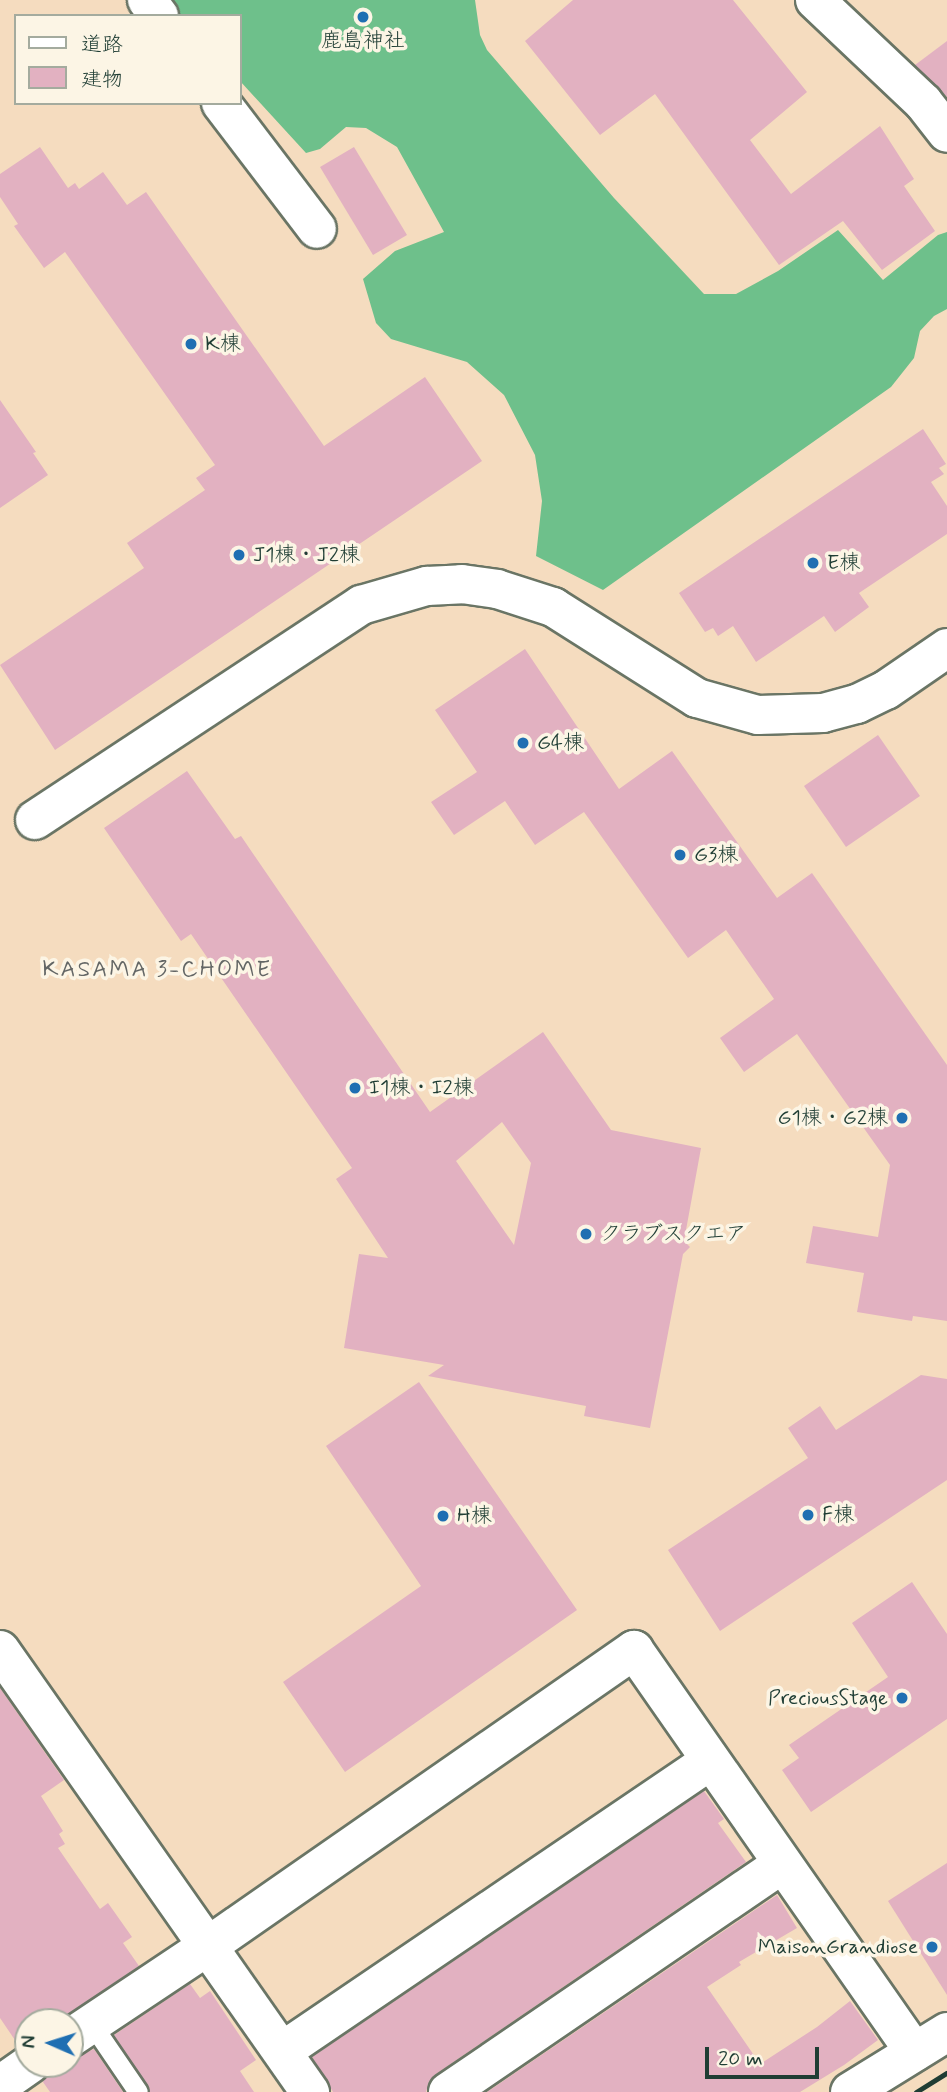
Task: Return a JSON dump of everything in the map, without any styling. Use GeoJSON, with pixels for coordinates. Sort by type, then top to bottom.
{"type":"FeatureCollection","features":[{"type":"Feature","properties":{"kind":"street"},"geometry":{"type":"LineString","coordinates":[[815,0],[923,103],[947,133]]}},
{"type":"Feature","properties":{"kind":"street"},"geometry":{"type":"LineString","coordinates":[[223,105],[317,229]]}},
{"type":"Feature","properties":{"kind":"street"},"geometry":{"type":"LineString","coordinates":[[35,820],[361,605],[427,586],[463,584],[497,589],[553,607],[697,698],[758,715],[823,713],[857,704],[886,690],[947,648]]}},
{"type":"Feature","properties":{"kind":"street"},"geometry":{"type":"LineString","coordinates":[[0,1650],[12,1693],[208,1946],[284,2050],[310,2092]]}},
{"type":"Feature","properties":{"kind":"street"},"geometry":{"type":"LineString","coordinates":[[84,2028],[208,1946],[634,1650],[914,2052]]}},
{"type":"Feature","properties":{"kind":"street"},"geometry":{"type":"LineString","coordinates":[[284,2050],[710,1761]]}},
{"type":"Feature","properties":{"kind":"street"},"geometry":{"type":"LineString","coordinates":[[448,2092],[782,1864]]}},
{"type":"Feature","properties":{"kind":"street"},"geometry":{"type":"LineString","coordinates":[[850,2092],[947,2032]]}},
{"type":"Feature","properties":{"kind":"lane"},"geometry":{"type":"LineString","coordinates":[[84,2033],[138,2092]]}},
{"type":"Feature","properties":{"kind":"green space"},"geometry":{"type":"Polygon","coordinates":[[[168,0],[475,0],[480,35],[487,50],[614,198],[704,294],[736,294],[778,271],[838,230],[883,280],[938,235],[947,232],[947,309],[934,316],[920,331],[914,358],[891,387],[603,590],[536,556],[542,501],[535,455],[504,395],[467,362],[391,339],[376,323],[363,279],[395,251],[444,232],[397,147],[366,128],[346,127],[320,149],[306,153],[242,83],[242,14],[178,14],[168,0]]]}},
{"type":"Feature","properties":{"kind":"building"},"geometry":{"type":"Polygon","coordinates":[[[573,0],[733,0],[807,92],[750,140],[791,194],[880,126],[914,179],[904,186],[935,231],[882,270],[843,221],[779,265],[655,94],[600,135],[525,41],[573,0]]]}},
{"type":"Feature","properties":{"kind":"building"},"geometry":{"type":"Polygon","coordinates":[[[947,41],[947,97],[915,65],[947,41]]]}},
{"type":"Feature","properties":{"kind":"building","name":"J1棟・J2棟"},"geometry":{"type":"Polygon","coordinates":[[[40,147],[68,188],[75,183],[79,189],[103,172],[127,205],[146,192],[324,446],[425,377],[482,461],[55,750],[0,665],[144,568],[127,543],[205,490],[196,478],[215,465],[65,252],[44,268],[14,226],[18,224],[0,197],[0,174],[40,147]]]}},
{"type":"Feature","properties":{"kind":"building"},"geometry":{"type":"Polygon","coordinates":[[[354,147],[407,235],[373,255],[320,167],[354,147]]]}},
{"type":"Feature","properties":{"kind":"building"},"geometry":{"type":"Polygon","coordinates":[[[0,400],[36,452],[33,453],[48,475],[0,508],[0,400]]]}},
{"type":"Feature","properties":{"kind":"building","name":"E棟"},"geometry":{"type":"Polygon","coordinates":[[[923,429],[946,464],[939,468],[944,474],[931,482],[947,506],[947,534],[859,593],[869,607],[835,632],[824,616],[756,662],[733,626],[718,636],[713,628],[705,632],[679,593],[923,429]]]}},
{"type":"Feature","properties":{"kind":"building"},"geometry":{"type":"Polygon","coordinates":[[[525,649],[619,789],[672,751],[777,898],[812,873],[947,1065],[947,1321],[913,1316],[912,1321],[857,1312],[864,1273],[806,1263],[813,1226],[878,1237],[890,1165],[797,1034],[744,1072],[720,1038],[774,999],[726,930],[688,958],[584,812],[535,845],[505,801],[454,835],[431,802],[477,772],[435,710],[525,649]]]}},
{"type":"Feature","properties":{"kind":"building"},"geometry":{"type":"Polygon","coordinates":[[[878,735],[920,796],[846,847],[804,786],[878,735]]]}},
{"type":"Feature","properties":{"kind":"building"},"geometry":{"type":"Polygon","coordinates":[[[187,771],[235,839],[241,836],[430,1112],[543,1032],[611,1130],[701,1148],[684,1241],[690,1247],[683,1254],[650,1428],[584,1416],[586,1406],[428,1376],[444,1365],[344,1348],[359,1254],[388,1258],[336,1179],[352,1168],[191,934],[181,941],[104,828],[187,771]],[[502,1122],[456,1161],[514,1245],[531,1163],[502,1122]]]}},
{"type":"Feature","properties":{"kind":"building","name":"F棟"},"geometry":{"type":"Polygon","coordinates":[[[921,1375],[947,1379],[947,1480],[720,1631],[668,1550],[808,1458],[788,1428],[820,1406],[836,1430],[921,1375]]]}},
{"type":"Feature","properties":{"kind":"building","name":"H棟"},"geometry":{"type":"Polygon","coordinates":[[[419,1382],[577,1610],[345,1772],[283,1682],[421,1586],[326,1446],[419,1382]]]}},
{"type":"Feature","properties":{"kind":"building","name":"PreciousStage"},"geometry":{"type":"Polygon","coordinates":[[[912,1582],[947,1634],[947,1719],[811,1812],[782,1770],[799,1758],[789,1745],[888,1677],[852,1623],[912,1582]]]}},
{"type":"Feature","properties":{"kind":"building"},"geometry":{"type":"Polygon","coordinates":[[[0,1688],[64,1780],[41,1796],[63,1831],[59,1834],[65,1844],[58,1848],[100,1909],[108,1903],[132,1937],[123,1943],[139,1966],[77,2008],[14,2008],[14,2039],[0,2018],[0,1688]]]}},
{"type":"Feature","properties":{"kind":"building"},"geometry":{"type":"Polygon","coordinates":[[[704,1791],[724,1819],[718,1823],[746,1862],[436,2074],[429,2082],[426,2092],[333,2092],[312,2057],[704,1791]]]}},
{"type":"Feature","properties":{"kind":"building","name":"MaisonGrandiose"},"geometry":{"type":"Polygon","coordinates":[[[947,1863],[947,1995],[888,1901],[947,1863]]]}},
{"type":"Feature","properties":{"kind":"building"},"geometry":{"type":"Polygon","coordinates":[[[777,1895],[797,1928],[739,1962],[741,1965],[707,1987],[760,2064],[817,2027],[850,2001],[878,2040],[844,2065],[800,2092],[487,2092],[777,1895]]]}},
{"type":"Feature","properties":{"kind":"building"},"geometry":{"type":"Polygon","coordinates":[[[190,1984],[200,1998],[210,1991],[256,2060],[240,2071],[254,2092],[150,2092],[114,2035],[190,1984]]]}},
{"type":"Feature","properties":{"kind":"building"},"geometry":{"type":"Polygon","coordinates":[[[94,2049],[123,2092],[50,2092],[43,2082],[45,2078],[84,2078],[84,2054],[94,2049]]]}},
{"type":"Feature","properties":{"kind":"railway"},"geometry":{"type":"LineString","coordinates":[[916,2092],[947,2073]]}},
{"type":"Feature","properties":{"kind":"place","name":"鹿島神社"},"geometry":{"type":"Point","coordinates":[363,17]}},
{"type":"Feature","properties":{"kind":"place","name":"K棟"},"geometry":{"type":"Point","coordinates":[191,344]}},
{"type":"Feature","properties":{"kind":"place","name":"J1棟・J2棟"},"geometry":{"type":"Point","coordinates":[239,555]}},
{"type":"Feature","properties":{"kind":"place","name":"E棟"},"geometry":{"type":"Point","coordinates":[813,563]}},
{"type":"Feature","properties":{"kind":"place","name":"G4棟"},"geometry":{"type":"Point","coordinates":[523,743]}},
{"type":"Feature","properties":{"kind":"place","name":"G3棟"},"geometry":{"type":"Point","coordinates":[680,855]}},
{"type":"Feature","properties":{"kind":"place","name":"I1棟・I2棟"},"geometry":{"type":"Point","coordinates":[355,1088]}},
{"type":"Feature","properties":{"kind":"place","name":"G1棟・G2棟"},"geometry":{"type":"Point","coordinates":[902,1118]}},
{"type":"Feature","properties":{"kind":"place","name":"クラブスクエア"},"geometry":{"type":"Point","coordinates":[586,1234]}},
{"type":"Feature","properties":{"kind":"place","name":"F棟"},"geometry":{"type":"Point","coordinates":[808,1515]}},
{"type":"Feature","properties":{"kind":"place","name":"H棟"},"geometry":{"type":"Point","coordinates":[443,1516]}},
{"type":"Feature","properties":{"kind":"place","name":"PreciousStage"},"geometry":{"type":"Point","coordinates":[902,1698]}},
{"type":"Feature","properties":{"kind":"place","name":"MaisonGrandiose"},"geometry":{"type":"Point","coordinates":[932,1947]}},
{"type":"Feature","properties":{"kind":"district","name":"KASAMA 3-CHOME"},"geometry":{"type":"Point","coordinates":[157,970]}}]}
